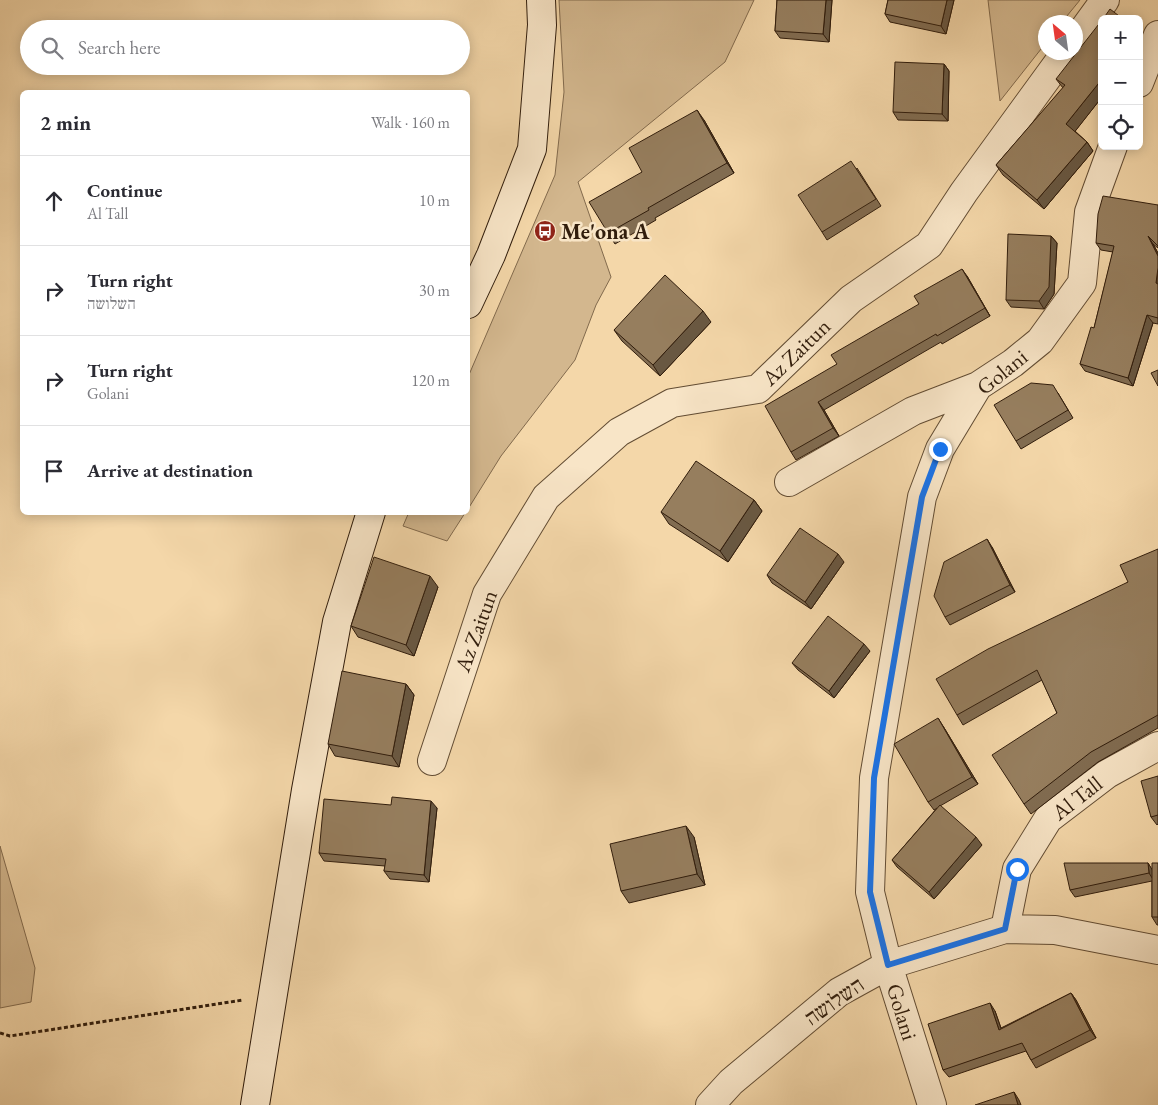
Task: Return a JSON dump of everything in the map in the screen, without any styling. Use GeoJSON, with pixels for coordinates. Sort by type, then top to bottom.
{"type":"FeatureCollection","features":[{"type":"Feature","properties":{"kind":"street"},"geometry":{"type":"LineString","coordinates":[[470,300],[491,255],[532,149],[542,25],[541,0]]}},
{"type":"Feature","properties":{"kind":"street"},"geometry":{"type":"LineString","coordinates":[[1083,30],[1105,0]]}},
{"type":"Feature","properties":{"kind":"street"},"geometry":{"type":"LineString","coordinates":[[1143,73],[1158,35]]}},
{"type":"Feature","properties":{"kind":"street","name":"Az Zaitun"},"geometry":{"type":"LineString","coordinates":[[432,761],[487,594],[546,497],[619,432],[672,403],[758,389],[850,299],[929,245],[964,192],[1060,60]]}},
{"type":"Feature","properties":{"kind":"street","name":"Golani"},"geometry":{"type":"LineString","coordinates":[[932,1105],[888,965],[870,892],[874,778],[922,497],[940,449],[978,386],[1040,341],[1082,284],[1089,212],[1112,150]]}},
{"type":"Feature","properties":{"kind":"street"},"geometry":{"type":"LineString","coordinates":[[790,482],[913,411],[978,386]]}},
{"type":"Feature","properties":{"kind":"street"},"geometry":{"type":"LineString","coordinates":[[255,1105],[306,790],[337,622],[370,515]]}},
{"type":"Feature","properties":{"kind":"street","name":"Al Tall"},"geometry":{"type":"LineString","coordinates":[[1005,929],[1017,869],[1048,819],[1107,774],[1158,746]]}},
{"type":"Feature","properties":{"kind":"street","name":"השלושה"},"geometry":{"type":"LineString","coordinates":[[710,1105],[730,1082],[839,992],[888,965],[1005,929],[1055,930],[1158,950]]}},
{"type":"Feature","properties":{"kind":"path"},"geometry":{"type":"LineString","coordinates":[[0,1033],[10,1036],[273,996]]}},
{"type":"Feature","properties":{"kind":"shaded area"},"geometry":{"type":"Polygon","coordinates":[[[559,0],[754,0],[725,62],[578,182],[611,277],[596,305],[575,360],[501,456],[470,506],[470,372],[555,175],[564,92],[559,0]]]}},
{"type":"Feature","properties":{"kind":"shaded area"},"geometry":{"type":"Polygon","coordinates":[[[988,0],[1080,0],[1068,15],[1038,15],[1038,53],[1000,101],[988,0]]]}},
{"type":"Feature","properties":{"kind":"shaded area"},"geometry":{"type":"Polygon","coordinates":[[[408,515],[464,515],[447,541],[403,526],[408,515]]]}},
{"type":"Feature","properties":{"kind":"shaded area"},"geometry":{"type":"Polygon","coordinates":[[[0,846],[35,968],[31,1002],[0,1008],[0,846]]]}},
{"type":"Feature","properties":{"kind":"building"},"geometry":{"type":"Polygon","coordinates":[[[777,0],[826,0],[823,34],[775,31],[777,0]]]}},
{"type":"Feature","properties":{"kind":"building"},"geometry":{"type":"Polygon","coordinates":[[[888,0],[947,0],[941,26],[885,14],[888,0]]]}},
{"type":"Feature","properties":{"kind":"building"},"geometry":{"type":"Polygon","coordinates":[[[1110,9],[1118,15],[1106,15],[1110,9]]]}},
{"type":"Feature","properties":{"kind":"building"},"geometry":{"type":"Polygon","coordinates":[[[1098,25],[1098,84],[1066,124],[1087,142],[1037,200],[996,165],[1065,85],[1056,79],[1071,60],[1083,60],[1083,44],[1098,25]]]}},
{"type":"Feature","properties":{"kind":"building"},"geometry":{"type":"Polygon","coordinates":[[[895,62],[944,64],[942,114],[893,112],[895,62]]]}},
{"type":"Feature","properties":{"kind":"building"},"geometry":{"type":"Polygon","coordinates":[[[697,110],[727,163],[608,233],[589,202],[642,172],[629,148],[697,110]]]}},
{"type":"Feature","properties":{"kind":"building"},"geometry":{"type":"Polygon","coordinates":[[[851,161],[876,199],[822,232],[798,195],[851,161]]]}},
{"type":"Feature","properties":{"kind":"building"},"geometry":{"type":"Polygon","coordinates":[[[1103,196],[1158,205],[1158,246],[1148,236],[1158,256],[1156,283],[1158,284],[1158,318],[1147,315],[1128,378],[1080,364],[1091,327],[1094,328],[1114,246],[1096,243],[1098,214],[1103,196]]]}},
{"type":"Feature","properties":{"kind":"building"},"geometry":{"type":"Polygon","coordinates":[[[1008,234],[1051,236],[1049,287],[1039,301],[1006,300],[1008,234]]]}},
{"type":"Feature","properties":{"kind":"building"},"geometry":{"type":"Polygon","coordinates":[[[962,269],[985,308],[818,402],[833,428],[791,452],[765,406],[837,364],[831,355],[919,304],[914,296],[962,269]]]}},
{"type":"Feature","properties":{"kind":"building"},"geometry":{"type":"Polygon","coordinates":[[[665,275],[703,311],[653,365],[614,330],[665,275]]]}},
{"type":"Feature","properties":{"kind":"building"},"geometry":{"type":"Polygon","coordinates":[[[1158,370],[1158,386],[1151,373],[1158,370]]]}},
{"type":"Feature","properties":{"kind":"building"},"geometry":{"type":"Polygon","coordinates":[[[1031,383],[1053,385],[1068,410],[1016,441],[994,405],[1031,383]]]}},
{"type":"Feature","properties":{"kind":"building"},"geometry":{"type":"Polygon","coordinates":[[[696,461],[754,500],[720,551],[661,512],[696,461]]]}},
{"type":"Feature","properties":{"kind":"building"},"geometry":{"type":"Polygon","coordinates":[[[800,528],[838,554],[805,602],[767,575],[800,528]]]}},
{"type":"Feature","properties":{"kind":"building"},"geometry":{"type":"Polygon","coordinates":[[[987,539],[1010,585],[945,617],[934,596],[944,562],[987,539]]]}},
{"type":"Feature","properties":{"kind":"building"},"geometry":{"type":"Polygon","coordinates":[[[1158,549],[1158,715],[1091,752],[1024,804],[992,755],[1057,713],[1037,670],[957,715],[936,679],[988,649],[1128,582],[1120,565],[1158,549]]]}},
{"type":"Feature","properties":{"kind":"building"},"geometry":{"type":"Polygon","coordinates":[[[374,557],[430,576],[406,645],[351,626],[374,557]]]}},
{"type":"Feature","properties":{"kind":"building"},"geometry":{"type":"Polygon","coordinates":[[[828,616],[864,644],[829,691],[792,663],[828,616]]]}},
{"type":"Feature","properties":{"kind":"building"},"geometry":{"type":"Polygon","coordinates":[[[342,671],[406,684],[392,756],[328,744],[342,671]]]}},
{"type":"Feature","properties":{"kind":"building"},"geometry":{"type":"Polygon","coordinates":[[[938,718],[972,777],[928,802],[894,744],[938,718]]]}},
{"type":"Feature","properties":{"kind":"building"},"geometry":{"type":"Polygon","coordinates":[[[1158,776],[1158,815],[1151,817],[1141,781],[1158,776]]]}},
{"type":"Feature","properties":{"kind":"building"},"geometry":{"type":"Polygon","coordinates":[[[392,797],[431,801],[424,875],[384,871],[386,859],[319,853],[324,799],[391,805],[392,797]]]}},
{"type":"Feature","properties":{"kind":"building"},"geometry":{"type":"Polygon","coordinates":[[[940,805],[976,837],[929,892],[892,860],[940,805]]]}},
{"type":"Feature","properties":{"kind":"building"},"geometry":{"type":"Polygon","coordinates":[[[686,826],[697,874],[621,891],[610,844],[686,826]]]}},
{"type":"Feature","properties":{"kind":"building"},"geometry":{"type":"Polygon","coordinates":[[[1064,863],[1148,863],[1149,873],[1070,890],[1064,863]]]}},
{"type":"Feature","properties":{"kind":"building"},"geometry":{"type":"Polygon","coordinates":[[[1152,863],[1158,863],[1158,917],[1152,917],[1152,863]]]}},
{"type":"Feature","properties":{"kind":"building"},"geometry":{"type":"Polygon","coordinates":[[[1071,993],[1090,1030],[1031,1060],[1022,1043],[943,1070],[928,1024],[990,1003],[999,1030],[1071,993]]]}},
{"type":"Feature","properties":{"kind":"building"},"geometry":{"type":"Polygon","coordinates":[[[1014,1092],[1018,1105],[975,1105],[1014,1092]]]}},
{"type":"Feature","properties":{"kind":"place","name":"Me'ona A"},"geometry":{"type":"Point","coordinates":[545,231]}},
{"type":"Feature","properties":{"kind":"route"},"geometry":{"type":"LineString","coordinates":[[940,449],[922,497],[874,778],[870,892],[888,965],[1005,929],[1017,869]]}}]}
